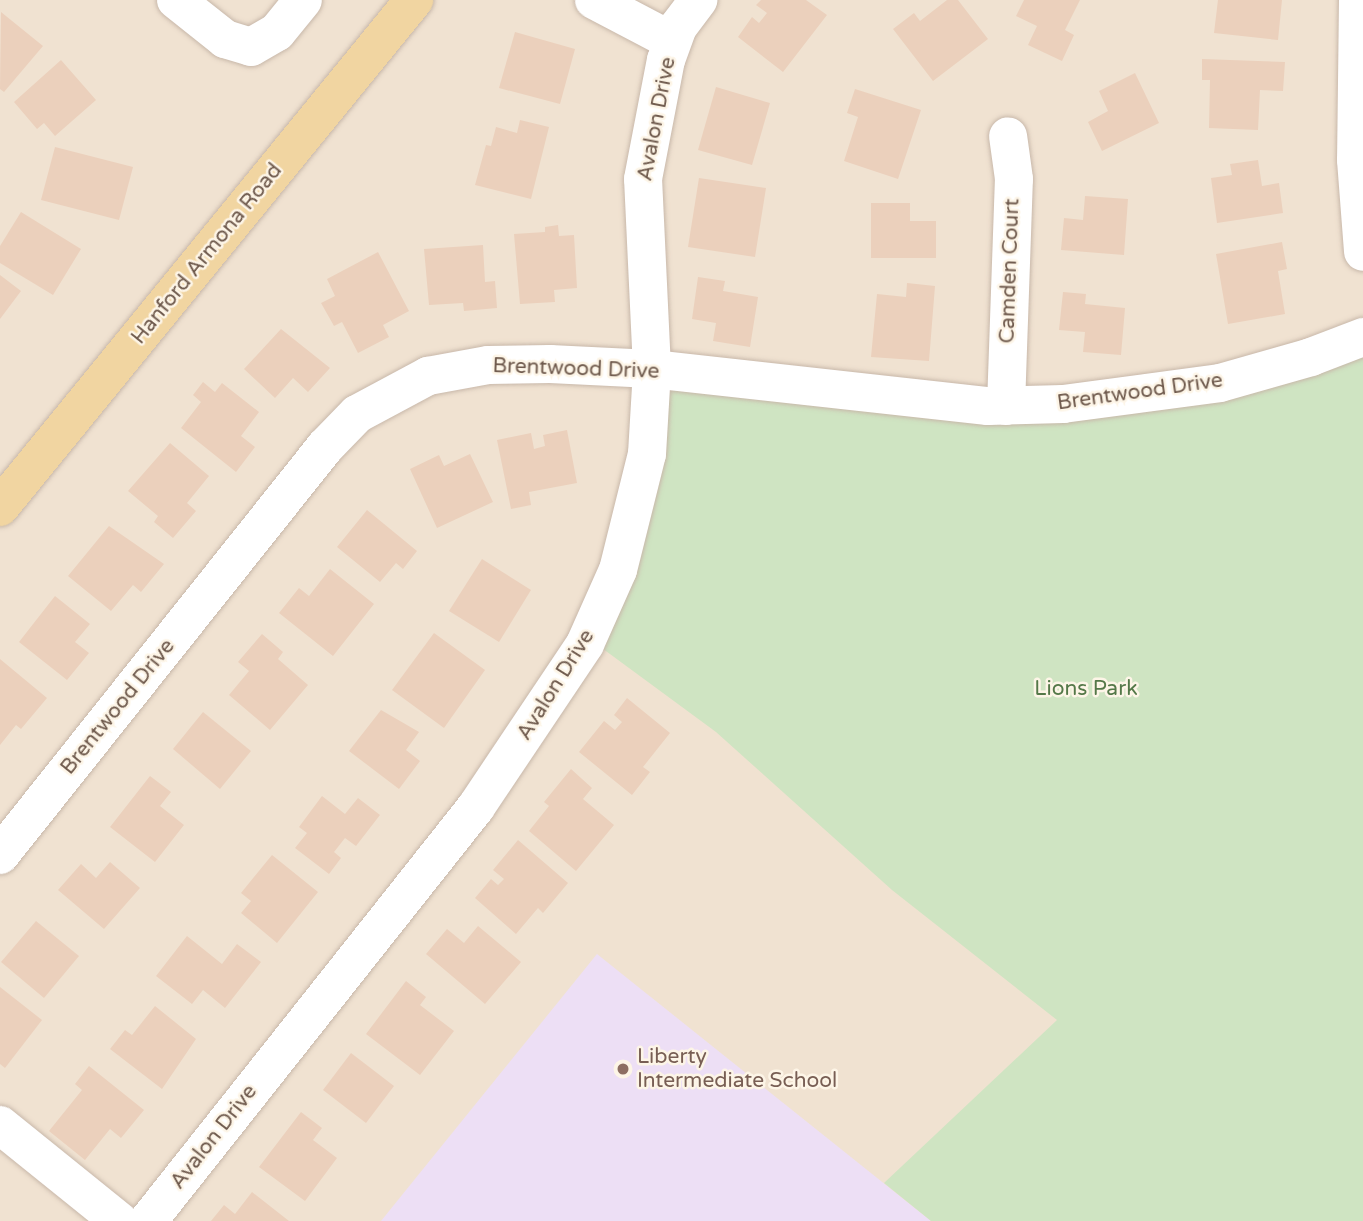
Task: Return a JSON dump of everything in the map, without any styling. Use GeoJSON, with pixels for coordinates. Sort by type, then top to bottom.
{"type":"FeatureCollection","features":[{"type":"Feature","properties":{"kind":"main road","name":"Hanford Armona Road"},"geometry":{"type":"LineString","coordinates":[[0,507],[414,0]]}},
{"type":"Feature","properties":{"kind":"street"},"geometry":{"type":"LineString","coordinates":[[176,0],[225,39],[251,47],[277,33],[303,0]]}},
{"type":"Feature","properties":{"kind":"street"},"geometry":{"type":"LineString","coordinates":[[594,0],[680,14]]}},
{"type":"Feature","properties":{"kind":"street"},"geometry":{"type":"LineString","coordinates":[[1358,0],[1356,173],[1363,252]]}},
{"type":"Feature","properties":{"kind":"street","name":"Avalon Drive"},"geometry":{"type":"LineString","coordinates":[[148,1221],[476,807],[586,645],[618,570],[634,517],[647,454],[652,369],[643,189],[651,125],[680,14]]}},
{"type":"Feature","properties":{"kind":"street","name":"Camden Court"},"geometry":{"type":"LineString","coordinates":[[1006,406],[1014,179],[1007,136]]}},
{"type":"Feature","properties":{"kind":"street","name":"Brentwood Drive"},"geometry":{"type":"LineString","coordinates":[[0,855],[325,447],[357,414],[428,376],[488,365],[652,369],[1006,406],[1098,400],[1220,383],[1311,357],[1363,337]]}},
{"type":"Feature","properties":{"kind":"street"},"geometry":{"type":"LineString","coordinates":[[0,1125],[119,1221]]}},
{"type":"Feature","properties":{"kind":"shaded area"},"geometry":{"type":"Polygon","coordinates":[[[0,0],[1363,0],[1363,1221],[0,1221],[0,0]]]}},
{"type":"Feature","properties":{"kind":"shaded area","name":"Liberty Intermediate School"},"geometry":{"type":"Polygon","coordinates":[[[597,954],[931,1221],[381,1221],[597,954]]]}},
{"type":"Feature","properties":{"kind":"green space","name":"Lions Park"},"geometry":{"type":"Polygon","coordinates":[[[1363,351],[1363,1221],[931,1221],[884,1183],[1057,1020],[892,890],[716,732],[595,643],[669,386],[1034,417],[1363,351]]]}},
{"type":"Feature","properties":{"kind":"building"},"geometry":{"type":"Polygon","coordinates":[[[761,0],[806,0],[827,15],[783,72],[738,37],[752,17],[759,23],[767,13],[756,5],[761,0]]]}},
{"type":"Feature","properties":{"kind":"building"},"geometry":{"type":"Polygon","coordinates":[[[947,0],[958,0],[988,39],[933,81],[893,29],[914,13],[920,21],[947,0]]]}},
{"type":"Feature","properties":{"kind":"building"},"geometry":{"type":"Polygon","coordinates":[[[1024,0],[1080,0],[1065,30],[1074,35],[1062,61],[1028,45],[1037,26],[1016,16],[1024,0]]]}},
{"type":"Feature","properties":{"kind":"building"},"geometry":{"type":"Polygon","coordinates":[[[1218,0],[1282,0],[1278,40],[1214,33],[1218,0]]]}},
{"type":"Feature","properties":{"kind":"building"},"geometry":{"type":"Polygon","coordinates":[[[1,12],[43,46],[4,92],[0,89],[1,12]]]}},
{"type":"Feature","properties":{"kind":"building"},"geometry":{"type":"Polygon","coordinates":[[[515,32],[575,49],[560,104],[499,88],[515,32]]]}},
{"type":"Feature","properties":{"kind":"building"},"geometry":{"type":"Polygon","coordinates":[[[1202,59],[1285,62],[1283,91],[1260,90],[1258,130],[1209,128],[1210,80],[1202,80],[1202,59]]]}},
{"type":"Feature","properties":{"kind":"building"},"geometry":{"type":"Polygon","coordinates":[[[61,60],[96,100],[55,136],[44,123],[37,129],[14,102],[61,60]]]}},
{"type":"Feature","properties":{"kind":"building"},"geometry":{"type":"Polygon","coordinates":[[[1135,73],[1159,123],[1102,151],[1088,122],[1108,111],[1099,91],[1135,73]]]}},
{"type":"Feature","properties":{"kind":"building"},"geometry":{"type":"Polygon","coordinates":[[[716,87],[770,103],[752,165],[698,150],[716,87]]]}},
{"type":"Feature","properties":{"kind":"building"},"geometry":{"type":"Polygon","coordinates":[[[855,89],[921,110],[898,179],[844,161],[858,117],[847,113],[855,89]]]}},
{"type":"Feature","properties":{"kind":"building"},"geometry":{"type":"Polygon","coordinates":[[[520,120],[549,127],[531,199],[475,185],[486,145],[491,146],[496,127],[517,133],[520,120]]]}},
{"type":"Feature","properties":{"kind":"building"},"geometry":{"type":"Polygon","coordinates":[[[55,147],[133,167],[119,220],[41,200],[55,147]]]}},
{"type":"Feature","properties":{"kind":"building"},"geometry":{"type":"Polygon","coordinates":[[[1258,160],[1262,186],[1279,183],[1283,213],[1217,223],[1211,178],[1232,175],[1230,164],[1258,160]]]}},
{"type":"Feature","properties":{"kind":"building"},"geometry":{"type":"Polygon","coordinates":[[[699,178],[766,188],[755,257],[688,247],[699,178]]]}},
{"type":"Feature","properties":{"kind":"building"},"geometry":{"type":"Polygon","coordinates":[[[1085,196],[1128,199],[1124,255],[1061,250],[1064,218],[1083,220],[1085,196]]]}},
{"type":"Feature","properties":{"kind":"building"},"geometry":{"type":"Polygon","coordinates":[[[871,203],[910,203],[910,221],[936,221],[936,258],[871,258],[871,203]]]}},
{"type":"Feature","properties":{"kind":"building"},"geometry":{"type":"Polygon","coordinates":[[[21,212],[81,249],[53,295],[0,263],[0,246],[21,212]]]}},
{"type":"Feature","properties":{"kind":"building"},"geometry":{"type":"Polygon","coordinates":[[[558,225],[559,236],[574,235],[577,288],[554,290],[555,302],[520,304],[514,234],[545,232],[545,227],[558,225]]]}},
{"type":"Feature","properties":{"kind":"building"},"geometry":{"type":"Polygon","coordinates":[[[1282,242],[1287,269],[1278,271],[1285,314],[1228,324],[1216,254],[1282,242]]]}},
{"type":"Feature","properties":{"kind":"building"},"geometry":{"type":"Polygon","coordinates":[[[483,245],[485,282],[495,281],[497,308],[464,311],[463,303],[429,305],[424,249],[483,245]]]}},
{"type":"Feature","properties":{"kind":"building"},"geometry":{"type":"Polygon","coordinates":[[[378,252],[409,311],[383,325],[389,337],[358,353],[342,322],[334,326],[321,303],[335,296],[327,279],[378,252]]]}},
{"type":"Feature","properties":{"kind":"building"},"geometry":{"type":"Polygon","coordinates":[[[0,275],[21,291],[0,319],[0,275]]]}},
{"type":"Feature","properties":{"kind":"building"},"geometry":{"type":"Polygon","coordinates":[[[698,277],[725,281],[723,291],[758,297],[750,347],[713,341],[716,323],[692,319],[698,277]]]}},
{"type":"Feature","properties":{"kind":"building"},"geometry":{"type":"Polygon","coordinates":[[[907,283],[935,286],[929,361],[871,357],[877,294],[906,297],[907,283]]]}},
{"type":"Feature","properties":{"kind":"building"},"geometry":{"type":"Polygon","coordinates":[[[1063,292],[1086,294],[1085,304],[1125,308],[1121,355],[1083,352],[1085,332],[1059,330],[1063,292]]]}},
{"type":"Feature","properties":{"kind":"building"},"geometry":{"type":"Polygon","coordinates":[[[281,329],[330,368],[308,392],[293,378],[275,398],[244,369],[281,329]]]}},
{"type":"Feature","properties":{"kind":"building"},"geometry":{"type":"Polygon","coordinates":[[[203,382],[215,392],[222,383],[259,412],[241,436],[255,447],[236,472],[181,428],[201,402],[193,395],[203,382]]]}},
{"type":"Feature","properties":{"kind":"building"},"geometry":{"type":"Polygon","coordinates":[[[567,430],[577,483],[529,492],[531,505],[511,509],[497,440],[531,433],[534,449],[545,446],[543,435],[567,430]]]}},
{"type":"Feature","properties":{"kind":"building"},"geometry":{"type":"Polygon","coordinates":[[[170,443],[209,476],[187,503],[196,511],[173,538],[154,522],[158,516],[128,491],[170,443]]]}},
{"type":"Feature","properties":{"kind":"building"},"geometry":{"type":"Polygon","coordinates":[[[470,454],[493,502],[437,528],[410,469],[439,455],[444,466],[470,454]]]}},
{"type":"Feature","properties":{"kind":"building"},"geometry":{"type":"Polygon","coordinates":[[[367,510],[417,551],[403,569],[396,563],[380,582],[337,547],[367,510]]]}},
{"type":"Feature","properties":{"kind":"building"},"geometry":{"type":"Polygon","coordinates":[[[109,526],[164,564],[141,592],[133,585],[111,611],[68,576],[109,526]]]}},
{"type":"Feature","properties":{"kind":"building"},"geometry":{"type":"Polygon","coordinates":[[[482,559],[531,590],[499,642],[449,611],[482,559]]]}},
{"type":"Feature","properties":{"kind":"building"},"geometry":{"type":"Polygon","coordinates":[[[330,569],[374,604],[333,656],[279,613],[299,588],[309,596],[330,569]]]}},
{"type":"Feature","properties":{"kind":"building"},"geometry":{"type":"Polygon","coordinates":[[[55,596],[90,624],[75,642],[89,653],[67,680],[19,642],[55,596]]]}},
{"type":"Feature","properties":{"kind":"building"},"geometry":{"type":"Polygon","coordinates":[[[434,633],[485,670],[444,728],[392,690],[434,633]]]}},
{"type":"Feature","properties":{"kind":"building"},"geometry":{"type":"Polygon","coordinates":[[[262,634],[283,652],[278,659],[308,685],[270,730],[229,695],[249,671],[238,662],[262,634]]]}},
{"type":"Feature","properties":{"kind":"building"},"geometry":{"type":"Polygon","coordinates":[[[0,659],[47,698],[21,729],[16,725],[0,745],[0,659]]]}},
{"type":"Feature","properties":{"kind":"building"},"geometry":{"type":"Polygon","coordinates":[[[627,698],[670,733],[643,767],[650,772],[632,795],[579,752],[604,721],[615,730],[622,722],[614,715],[627,698]]]}},
{"type":"Feature","properties":{"kind":"building"},"geometry":{"type":"Polygon","coordinates":[[[381,710],[419,732],[406,750],[420,761],[399,789],[349,751],[381,710]]]}},
{"type":"Feature","properties":{"kind":"building"},"geometry":{"type":"Polygon","coordinates":[[[203,712],[251,751],[220,789],[173,749],[203,712]]]}},
{"type":"Feature","properties":{"kind":"building"},"geometry":{"type":"Polygon","coordinates":[[[571,769],[592,788],[583,799],[614,825],[576,871],[529,831],[549,806],[544,802],[571,769]]]}},
{"type":"Feature","properties":{"kind":"building"},"geometry":{"type":"Polygon","coordinates":[[[150,776],[171,792],[160,806],[184,825],[155,862],[110,827],[150,776]]]}},
{"type":"Feature","properties":{"kind":"building"},"geometry":{"type":"Polygon","coordinates":[[[322,796],[345,814],[358,798],[380,815],[356,846],[345,838],[334,852],[341,858],[329,874],[295,848],[307,833],[299,827],[322,796]]]}},
{"type":"Feature","properties":{"kind":"building"},"geometry":{"type":"Polygon","coordinates":[[[518,840],[568,883],[543,913],[538,908],[516,934],[475,898],[491,879],[498,885],[504,879],[493,870],[518,840]]]}},
{"type":"Feature","properties":{"kind":"building"},"geometry":{"type":"Polygon","coordinates":[[[272,855],[318,892],[277,943],[241,913],[251,901],[241,893],[272,855]]]}},
{"type":"Feature","properties":{"kind":"building"},"geometry":{"type":"Polygon","coordinates":[[[110,862],[140,888],[104,929],[58,890],[81,864],[96,878],[110,862]]]}},
{"type":"Feature","properties":{"kind":"building"},"geometry":{"type":"Polygon","coordinates":[[[36,921],[79,956],[44,998],[1,962],[36,921]]]}},
{"type":"Feature","properties":{"kind":"building"},"geometry":{"type":"Polygon","coordinates":[[[478,926],[521,962],[485,1004],[426,954],[447,929],[464,943],[478,926]]]}},
{"type":"Feature","properties":{"kind":"building"},"geometry":{"type":"Polygon","coordinates":[[[187,936],[222,964],[237,944],[261,962],[225,1008],[203,990],[192,1004],[156,976],[187,936]]]}},
{"type":"Feature","properties":{"kind":"building"},"geometry":{"type":"Polygon","coordinates":[[[406,981],[426,997],[420,1005],[454,1031],[420,1075],[366,1034],[406,981]]]}},
{"type":"Feature","properties":{"kind":"building"},"geometry":{"type":"Polygon","coordinates":[[[0,987],[42,1020],[5,1068],[0,1064],[0,987]]]}},
{"type":"Feature","properties":{"kind":"building"},"geometry":{"type":"Polygon","coordinates":[[[155,1006],[196,1039],[162,1089],[110,1049],[125,1030],[132,1035],[155,1006]]]}},
{"type":"Feature","properties":{"kind":"building"},"geometry":{"type":"Polygon","coordinates":[[[351,1053],[394,1086],[366,1123],[323,1090],[351,1053]]]}},
{"type":"Feature","properties":{"kind":"building"},"geometry":{"type":"Polygon","coordinates":[[[89,1066],[144,1110],[121,1138],[110,1129],[85,1160],[49,1131],[82,1090],[75,1084],[89,1066]]]}},
{"type":"Feature","properties":{"kind":"building"},"geometry":{"type":"Polygon","coordinates":[[[301,1112],[322,1128],[313,1140],[337,1158],[305,1201],[259,1167],[301,1112]]]}},
{"type":"Feature","properties":{"kind":"building"},"geometry":{"type":"Polygon","coordinates":[[[252,1192],[289,1221],[211,1221],[224,1205],[235,1214],[252,1192]]]}},
{"type":"Feature","properties":{"kind":"place","name":"Liberty Intermediate School"},"geometry":{"type":"Point","coordinates":[623,1069]}}]}
